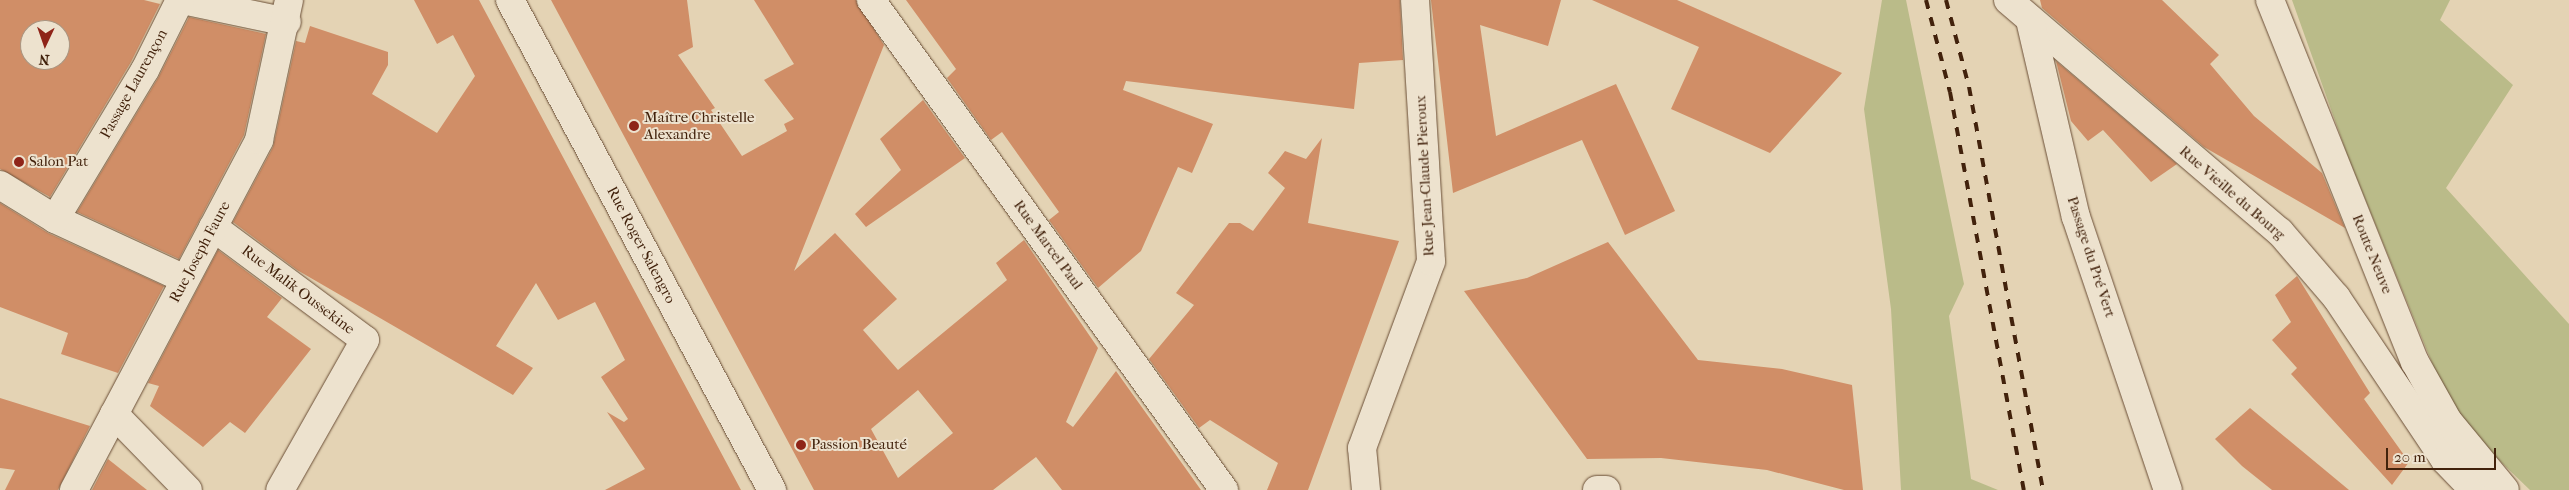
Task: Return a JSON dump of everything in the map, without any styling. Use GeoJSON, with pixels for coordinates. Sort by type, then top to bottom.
{"type":"FeatureCollection","features":[{"type":"Feature","properties":{"kind":"street","name":"Passage Laurençon"},"geometry":{"type":"LineString","coordinates":[[55,219],[145,70],[181,0],[288,11]]}},
{"type":"Feature","properties":{"kind":"street","name":"Rue Roger Salengro"},"geometry":{"type":"LineString","coordinates":[[510,0],[772,490]]}},
{"type":"Feature","properties":{"kind":"street","name":"Rue Marcel Paul"},"geometry":{"type":"LineString","coordinates":[[871,0],[1224,490]]}},
{"type":"Feature","properties":{"kind":"street","name":"Rue Jean-Claude Pieroux"},"geometry":{"type":"LineString","coordinates":[[1366,490],[1362,448],[1431,261],[1415,0]]}},
{"type":"Feature","properties":{"kind":"street","name":"Rue Vieille du Bourg"},"geometry":{"type":"LineString","coordinates":[[2008,0],[2280,232],[2336,297],[2445,460],[2474,490]]}},
{"type":"Feature","properties":{"kind":"street","name":"Route Neuve"},"geometry":{"type":"LineString","coordinates":[[2270,0],[2415,362],[2448,421],[2505,490]]}},
{"type":"Feature","properties":{"kind":"street","name":"Rue Joseph Faure"},"geometry":{"type":"LineString","coordinates":[[74,490],[259,140],[288,11]]}},
{"type":"Feature","properties":{"kind":"street","name":"Passage du Pré Vert"},"geometry":{"type":"LineString","coordinates":[[2030,20],[2076,217],[2167,485]]}},
{"type":"Feature","properties":{"kind":"street"},"geometry":{"type":"LineString","coordinates":[[0,185],[55,219],[185,278]]}},
{"type":"Feature","properties":{"kind":"street","name":"Rue Malik Oussekine"},"geometry":{"type":"LineString","coordinates":[[212,227],[365,340],[280,490]]}},
{"type":"Feature","properties":{"kind":"street"},"geometry":{"type":"LineString","coordinates":[[114,414],[188,490]]}},
{"type":"Feature","properties":{"kind":"street"},"geometry":{"type":"LineString","coordinates":[[1597,490],[1606,490]]}},
{"type":"Feature","properties":{"kind":"green space"},"geometry":{"type":"Polygon","coordinates":[[[1882,0],[1906,0],[1964,284],[1949,316],[1971,479],[1998,490],[1901,490],[1891,309],[1864,109],[1882,0]]]}},
{"type":"Feature","properties":{"kind":"green space"},"geometry":{"type":"Polygon","coordinates":[[[2292,0],[2450,0],[2440,20],[2513,85],[2446,188],[2569,324],[2569,490],[2530,490],[2476,438],[2446,397],[2348,157],[2292,0]]]}},
{"type":"Feature","properties":{"kind":"building"},"geometry":{"type":"Polygon","coordinates":[[[0,0],[144,0],[160,4],[131,62],[50,197],[0,169],[0,0]]]}},
{"type":"Feature","properties":{"kind":"building"},"geometry":{"type":"Polygon","coordinates":[[[414,0],[479,0],[741,490],[605,490],[645,469],[607,412],[624,422],[628,419],[601,377],[625,360],[595,302],[558,320],[536,283],[496,346],[533,368],[513,395],[297,270],[233,222],[273,147],[296,41],[305,43],[310,26],[388,52],[388,65],[372,94],[437,133],[475,76],[453,35],[437,44],[414,0]]]}},
{"type":"Feature","properties":{"kind":"building"},"geometry":{"type":"Polygon","coordinates":[[[551,0],[687,0],[693,47],[678,55],[715,108],[711,110],[742,156],[787,131],[784,124],[794,119],[764,80],[794,64],[754,0],[856,0],[884,45],[794,271],[835,233],[897,299],[863,330],[898,370],[1007,280],[996,263],[1024,240],[1098,348],[1066,422],[1073,427],[1116,371],[1201,490],[1062,490],[1036,457],[993,490],[814,490],[551,0]],[[918,390],[871,429],[898,478],[953,433],[918,390]]]}},
{"type":"Feature","properties":{"kind":"building"},"geometry":{"type":"Polygon","coordinates":[[[906,0],[1400,0],[1403,60],[1359,63],[1354,109],[1126,81],[1123,90],[1213,124],[1192,173],[1178,167],[1141,251],[1098,288],[1049,220],[1059,212],[1002,132],[991,140],[947,78],[956,69],[906,0]]]}},
{"type":"Feature","properties":{"kind":"building"},"geometry":{"type":"Polygon","coordinates":[[[1431,0],[1561,0],[1548,46],[1480,25],[1496,136],[1616,84],[1675,211],[1625,235],[1582,140],[1453,193],[1431,0]]]}},
{"type":"Feature","properties":{"kind":"building"},"geometry":{"type":"Polygon","coordinates":[[[1592,0],[1677,0],[1842,73],[1770,153],[1671,109],[1699,47],[1592,0]]]}},
{"type":"Feature","properties":{"kind":"building"},"geometry":{"type":"Polygon","coordinates":[[[2040,0],[2162,0],[2219,55],[2210,64],[2254,116],[2322,173],[2345,228],[2204,147],[2042,8],[2040,0]]]}},
{"type":"Feature","properties":{"kind":"building"},"geometry":{"type":"Polygon","coordinates":[[[189,17],[266,34],[244,135],[179,259],[77,212],[158,78],[189,17]]]}},
{"type":"Feature","properties":{"kind":"building"},"geometry":{"type":"Polygon","coordinates":[[[2056,61],[2177,164],[2151,182],[2103,130],[2088,141],[2071,121],[2056,61]]]}},
{"type":"Feature","properties":{"kind":"building"},"geometry":{"type":"Polygon","coordinates":[[[923,100],[965,158],[866,227],[855,214],[901,170],[880,139],[923,100]]]}},
{"type":"Feature","properties":{"kind":"building"},"geometry":{"type":"Polygon","coordinates":[[[1322,138],[1308,223],[1399,241],[1308,490],[1267,490],[1278,463],[1210,420],[1199,428],[1149,359],[1194,305],[1176,293],[1229,223],[1240,223],[1253,231],[1285,188],[1268,173],[1285,151],[1306,159],[1322,138]]]}},
{"type":"Feature","properties":{"kind":"building"},"geometry":{"type":"Polygon","coordinates":[[[0,203],[48,233],[164,286],[118,373],[61,354],[68,333],[0,307],[0,203]]]}},
{"type":"Feature","properties":{"kind":"building"},"geometry":{"type":"Polygon","coordinates":[[[1608,242],[1698,360],[1782,369],[1852,385],[1863,490],[1844,490],[1767,470],[1661,458],[1587,459],[1464,291],[1527,278],[1608,242]]]}},
{"type":"Feature","properties":{"kind":"building"},"geometry":{"type":"Polygon","coordinates":[[[218,250],[282,298],[267,317],[311,349],[245,433],[230,422],[203,447],[150,406],[159,386],[148,383],[218,250]]]}},
{"type":"Feature","properties":{"kind":"building"},"geometry":{"type":"Polygon","coordinates":[[[2297,276],[2370,393],[2364,399],[2409,462],[2392,485],[2291,374],[2297,368],[2272,340],[2291,322],[2275,295],[2297,276]]]}},
{"type":"Feature","properties":{"kind":"building"},"geometry":{"type":"Polygon","coordinates":[[[0,398],[90,426],[58,490],[5,490],[15,470],[0,468],[0,398]]]}},
{"type":"Feature","properties":{"kind":"building"},"geometry":{"type":"Polygon","coordinates":[[[2250,408],[2349,490],[2272,490],[2242,466],[2215,439],[2250,408]]]}},
{"type":"Feature","properties":{"kind":"building"},"geometry":{"type":"Polygon","coordinates":[[[108,459],[147,490],[92,490],[108,459]]]}},
{"type":"Feature","properties":{"kind":"railway"},"geometry":{"type":"LineString","coordinates":[[1926,0],[1950,92],[2024,490]]}},
{"type":"Feature","properties":{"kind":"railway"},"geometry":{"type":"LineString","coordinates":[[1946,0],[1969,87],[2043,490]]}},
{"type":"Feature","properties":{"kind":"place","name":"Maître Christelle Alexandre"},"geometry":{"type":"Point","coordinates":[634,126]}},
{"type":"Feature","properties":{"kind":"place","name":"Salon Pat"},"geometry":{"type":"Point","coordinates":[19,162]}},
{"type":"Feature","properties":{"kind":"place","name":"Passion Beauté"},"geometry":{"type":"Point","coordinates":[801,445]}}]}
